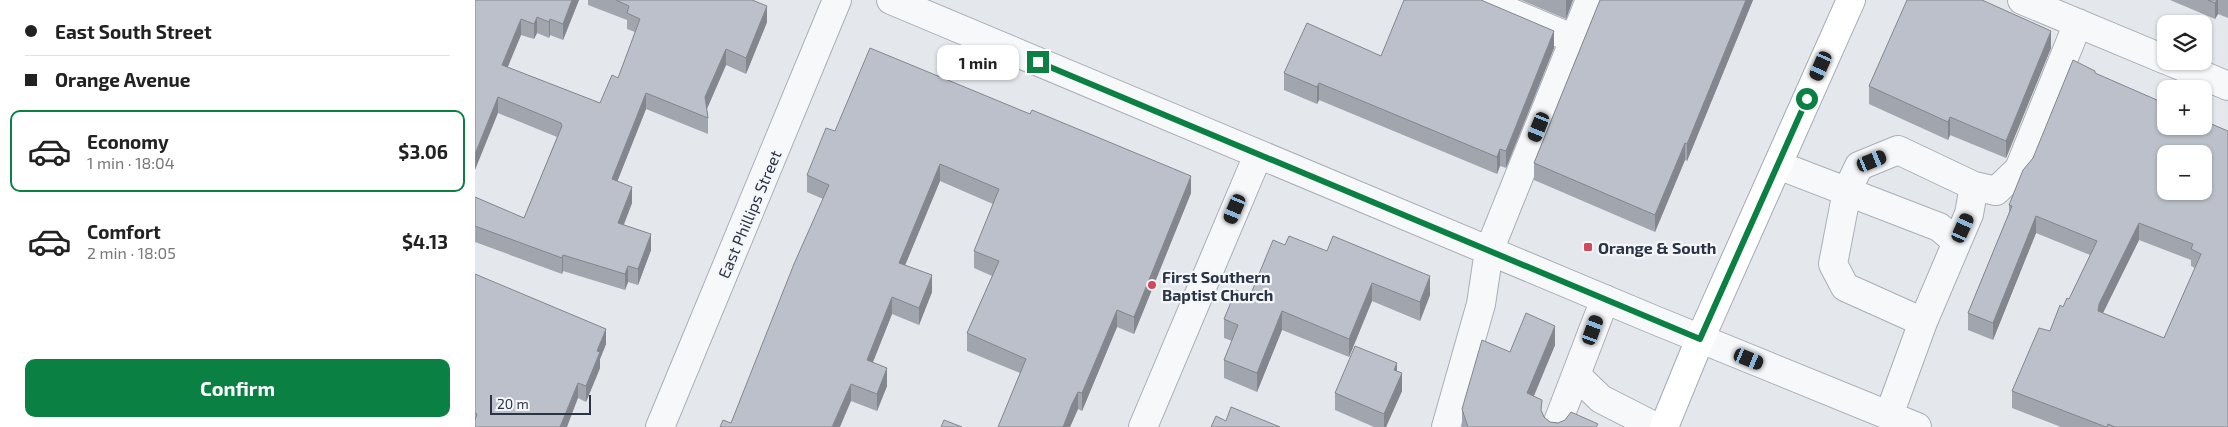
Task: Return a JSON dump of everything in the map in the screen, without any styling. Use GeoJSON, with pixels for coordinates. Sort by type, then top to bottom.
{"type":"FeatureCollection","features":[{"type":"Feature","properties":{"kind":"main road"},"geometry":{"type":"LineString","coordinates":[[1664,427],[1700,339],[1851,0]]}},
{"type":"Feature","properties":{"kind":"street","name":"East Phillips Street"},"geometry":{"type":"LineString","coordinates":[[660,427],[837,0]]}},
{"type":"Feature","properties":{"kind":"street"},"geometry":{"type":"LineString","coordinates":[[891,0],[1700,339],[1917,427]]}},
{"type":"Feature","properties":{"kind":"street"},"geometry":{"type":"LineString","coordinates":[[1481,0],[1574,39]]}},
{"type":"Feature","properties":{"kind":"street"},"geometry":{"type":"LineString","coordinates":[[1446,427],[1481,304],[1489,251],[1590,0]]}},
{"type":"Feature","properties":{"kind":"street"},"geometry":{"type":"LineString","coordinates":[[2022,0],[2157,56]]}},
{"type":"Feature","properties":{"kind":"street"},"geometry":{"type":"LineString","coordinates":[[1923,322],[1845,287],[1833,264],[1847,192],[1859,166],[1898,150],[1974,186],[1996,191],[2019,169],[2078,23]]}},
{"type":"Feature","properties":{"kind":"street"},"geometry":{"type":"LineString","coordinates":[[2190,70],[2228,86]]}},
{"type":"Feature","properties":{"kind":"street"},"geometry":{"type":"LineString","coordinates":[[1143,427],[1258,155]]}},
{"type":"Feature","properties":{"kind":"street"},"geometry":{"type":"LineString","coordinates":[[1777,165],[1939,227],[1957,242]]}},
{"type":"Feature","properties":{"kind":"street"},"geometry":{"type":"LineString","coordinates":[[1889,415],[1923,322],[1969,214],[1974,186]]}},
{"type":"Feature","properties":{"kind":"street"},"geometry":{"type":"LineString","coordinates":[[1557,427],[1605,299]]}},
{"type":"Feature","properties":{"kind":"street"},"geometry":{"type":"LineString","coordinates":[[1577,376],[1601,399],[1656,427]]}},
{"type":"Feature","properties":{"kind":"building"},"geometry":{"type":"Polygon","coordinates":[[[475,0],[572,0],[563,24],[550,19],[549,22],[537,17],[534,24],[521,19],[502,65],[600,103],[612,75],[618,78],[640,19],[627,13],[629,6],[616,0],[752,0],[767,6],[746,58],[726,49],[705,97],[708,118],[646,93],[612,179],[632,187],[618,223],[651,234],[638,269],[628,266],[625,274],[563,255],[562,258],[475,226],[475,197],[524,218],[562,126],[561,123],[498,97],[475,154],[475,0]]]}},
{"type":"Feature","properties":{"kind":"building"},"geometry":{"type":"Polygon","coordinates":[[[1404,0],[1481,0],[1554,31],[1506,151],[1500,149],[1497,157],[1319,83],[1317,87],[1284,73],[1307,23],[1381,56],[1404,0]]]}},
{"type":"Feature","properties":{"kind":"building"},"geometry":{"type":"Polygon","coordinates":[[[1600,0],[1746,0],[1687,144],[1685,143],[1655,215],[1534,163],[1600,0]]]}},
{"type":"Feature","properties":{"kind":"building"},"geometry":{"type":"Polygon","coordinates":[[[1907,0],[1982,0],[2051,31],[2006,141],[1950,117],[1948,122],[1869,86],[1907,0]]]}},
{"type":"Feature","properties":{"kind":"building"},"geometry":{"type":"Polygon","coordinates":[[[870,48],[1030,114],[1032,110],[1191,176],[1134,317],[1117,310],[1082,393],[1078,392],[1063,427],[998,427],[1026,359],[967,333],[999,261],[974,251],[999,189],[940,164],[899,263],[932,275],[919,308],[892,297],[867,360],[887,368],[877,394],[851,384],[832,427],[720,427],[723,420],[731,423],[794,264],[829,185],[807,175],[826,128],[835,131],[870,48]]]}},
{"type":"Feature","properties":{"kind":"building"},"geometry":{"type":"Polygon","coordinates":[[[2073,60],[2095,71],[2095,73],[2157,100],[2157,135],[2212,135],[2212,124],[2228,131],[2228,427],[2115,427],[2108,424],[2106,427],[2012,391],[2039,328],[2050,331],[2060,305],[2063,307],[2067,298],[2069,299],[2097,241],[2036,216],[1993,323],[1968,313],[2012,206],[2009,205],[2023,170],[2033,158],[2073,60]],[[2139,223],[2099,304],[2098,311],[2164,338],[2201,254],[2191,249],[2193,244],[2139,223]]]}},
{"type":"Feature","properties":{"kind":"building"},"geometry":{"type":"Polygon","coordinates":[[[1289,236],[1327,251],[1333,236],[1430,276],[1420,302],[1372,283],[1349,339],[1282,311],[1257,373],[1224,360],[1238,325],[1224,319],[1236,290],[1250,296],[1273,240],[1285,245],[1289,236]]]}},
{"type":"Feature","properties":{"kind":"building"},"geometry":{"type":"Polygon","coordinates":[[[475,274],[606,329],[597,351],[600,352],[586,386],[578,383],[560,427],[475,427],[477,414],[475,413],[475,274]]]}},
{"type":"Feature","properties":{"kind":"building"},"geometry":{"type":"Polygon","coordinates":[[[1526,313],[1555,326],[1527,393],[1542,400],[1541,410],[1544,417],[1550,422],[1558,423],[1565,420],[1571,412],[1598,424],[1596,427],[1468,427],[1462,409],[1482,340],[1510,352],[1526,313]]]}},
{"type":"Feature","properties":{"kind":"building"},"geometry":{"type":"Polygon","coordinates":[[[1355,346],[1397,363],[1394,370],[1402,373],[1384,414],[1335,393],[1355,346]]]}},
{"type":"Feature","properties":{"kind":"building"},"geometry":{"type":"Polygon","coordinates":[[[1231,407],[1280,427],[1211,427],[1216,416],[1226,421],[1231,407]]]}},
{"type":"Feature","properties":{"kind":"building"},"geometry":{"type":"Polygon","coordinates":[[[944,420],[962,427],[941,427],[944,420]]]}},
{"type":"Feature","properties":{"kind":"place","name":"Orange & South"},"geometry":{"type":"Point","coordinates":[1588,247]}},
{"type":"Feature","properties":{"kind":"place","name":"First Southern Baptist Church"},"geometry":{"type":"Point","coordinates":[1152,285]}},
{"type":"Feature","properties":{"kind":"route"},"geometry":{"type":"LineString","coordinates":[[1038,62],[1700,339],[1807,99]]}}]}
